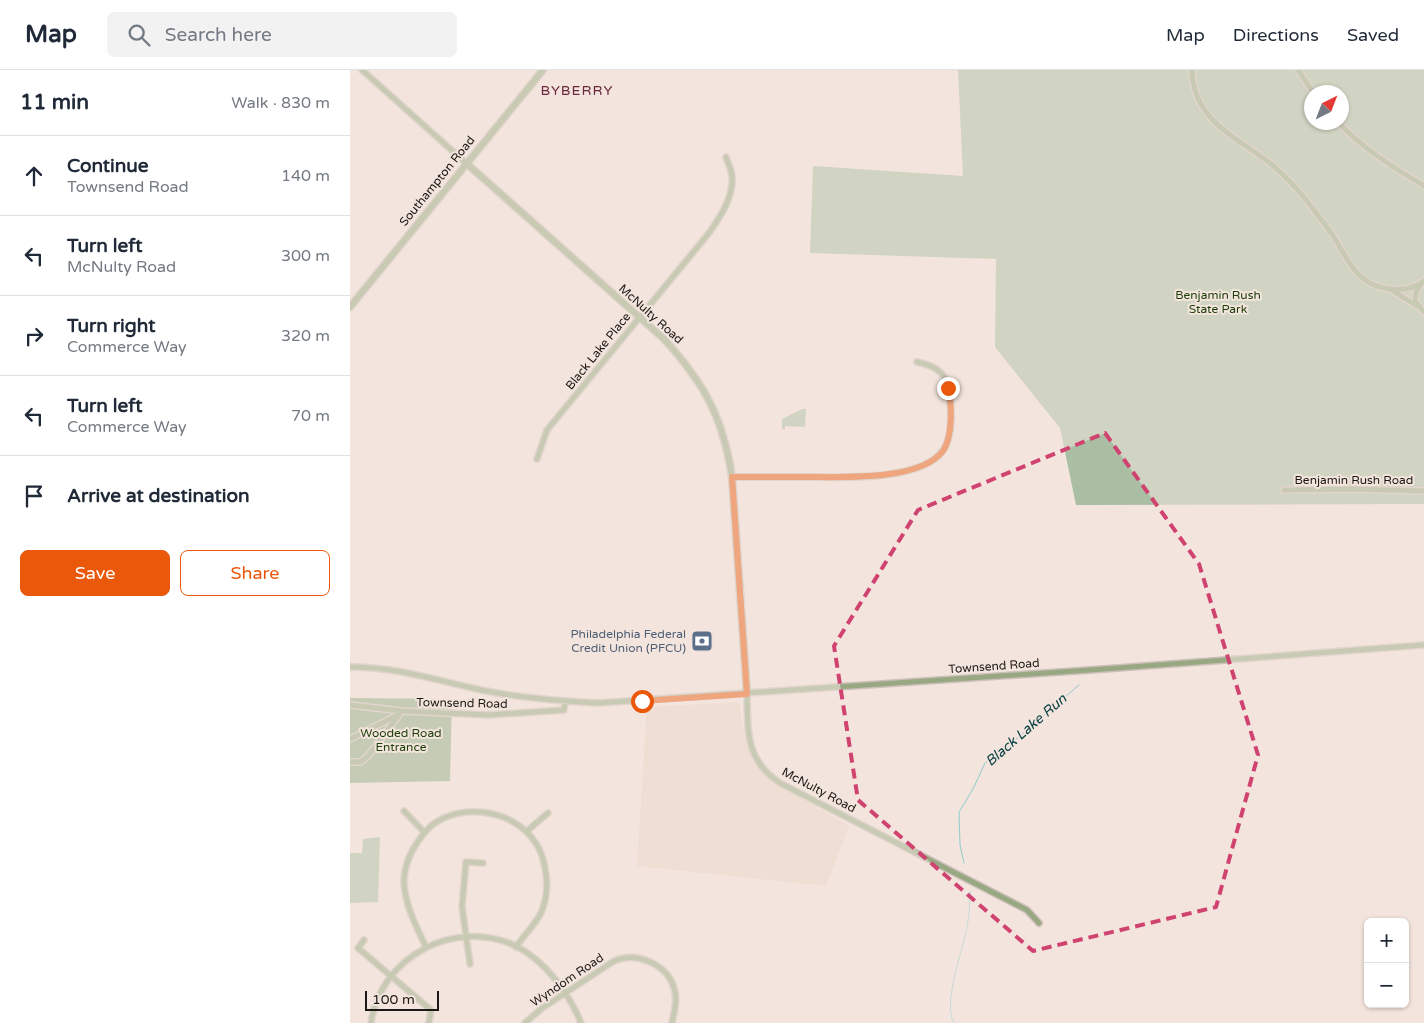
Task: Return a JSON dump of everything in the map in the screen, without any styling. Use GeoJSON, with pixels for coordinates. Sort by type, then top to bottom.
{"type":"FeatureCollection","features":[{"type":"Feature","properties":{"kind":"street","name":"McNulty Road"},"geometry":{"type":"LineString","coordinates":[[362,70],[664,339],[683,359],[708,396],[728,449],[732,477],[747,694],[748,738],[757,761],[769,775],[780,783],[1027,910],[1039,923]]}},
{"type":"Feature","properties":{"kind":"street","name":"Southampton Road"},"geometry":{"type":"LineString","coordinates":[[350,307],[543,70]]}},
{"type":"Feature","properties":{"kind":"street"},"geometry":{"type":"LineString","coordinates":[[1192,70],[1192,84],[1200,103],[1214,121],[1229,135],[1272,165],[1294,186],[1322,220],[1360,277],[1370,283],[1392,290],[1422,310]]}},
{"type":"Feature","properties":{"kind":"street"},"geometry":{"type":"LineString","coordinates":[[1298,70],[1308,85]]}},
{"type":"Feature","properties":{"kind":"street"},"geometry":{"type":"LineString","coordinates":[[1346,130],[1363,146],[1381,159],[1424,186]]}},
{"type":"Feature","properties":{"kind":"street","name":"Black Lake Place"},"geometry":{"type":"LineString","coordinates":[[537,460],[547,430],[709,233],[722,214],[730,194],[732,182],[732,175],[726,157]]}},
{"type":"Feature","properties":{"kind":"street"},"geometry":{"type":"LineString","coordinates":[[1392,290],[1422,282]]}},
{"type":"Feature","properties":{"kind":"street"},"geometry":{"type":"LineString","coordinates":[[1422,282],[1416,292],[1415,301],[1422,310]]}},
{"type":"Feature","properties":{"kind":"street"},"geometry":{"type":"LineString","coordinates":[[732,477],[859,477],[895,473],[921,467],[943,450],[949,438],[950,396],[946,380],[939,369],[917,362]]}},
{"type":"Feature","properties":{"kind":"street","name":"Benjamin Rush Road"},"geometry":{"type":"LineString","coordinates":[[1284,490],[1424,490]]}},
{"type":"Feature","properties":{"kind":"street","name":"Townsend Road"},"geometry":{"type":"LineString","coordinates":[[350,666],[395,669],[481,690],[528,698],[598,703],[1424,645]]}},
{"type":"Feature","properties":{"kind":"street","name":"Townsend Road"},"geometry":{"type":"LineString","coordinates":[[350,705],[400,713],[489,715],[564,710],[565,701]]}},
{"type":"Feature","properties":{"kind":"street"},"geometry":{"type":"LineString","coordinates":[[350,739],[400,713]]}},
{"type":"Feature","properties":{"kind":"street"},"geometry":{"type":"LineString","coordinates":[[350,762],[361,762],[368,756],[400,713]]}},
{"type":"Feature","properties":{"kind":"street"},"geometry":{"type":"LineString","coordinates":[[404,811],[424,832]]}},
{"type":"Feature","properties":{"kind":"street"},"geometry":{"type":"LineString","coordinates":[[426,947],[406,898],[404,881],[406,864],[413,848],[424,832],[436,822],[452,815],[475,812],[502,816],[527,831],[535,841],[544,861],[547,878],[546,895],[541,912],[534,925],[516,947]]}},
{"type":"Feature","properties":{"kind":"street"},"geometry":{"type":"LineString","coordinates":[[527,831],[548,813]]}},
{"type":"Feature","properties":{"kind":"street"},"geometry":{"type":"LineString","coordinates":[[470,964],[462,907],[466,862],[483,862]]}},
{"type":"Feature","properties":{"kind":"street"},"geometry":{"type":"LineString","coordinates":[[371,1023],[372,1013],[378,998],[391,976],[408,958],[426,947],[465,936],[498,940],[516,947],[544,968],[565,992],[581,1023]]}},
{"type":"Feature","properties":{"kind":"street"},"geometry":{"type":"LineString","coordinates":[[364,940],[358,948],[431,1010],[429,1023]]}},
{"type":"Feature","properties":{"kind":"street","name":"Wyndom Road"},"geometry":{"type":"LineString","coordinates":[[525,1023],[565,992],[614,961],[628,957],[647,960],[661,968],[672,984],[676,1000],[672,1023]]}},
{"type":"Feature","properties":{"kind":"highlighted area"},"geometry":{"type":"Polygon","coordinates":[[[1105,433],[1199,564],[1258,755],[1216,907],[1033,951],[858,800],[834,646],[918,510],[1105,433]]]}},
{"type":"Feature","properties":{"kind":"shaded area"},"geometry":{"type":"Polygon","coordinates":[[[739,702],[746,740],[753,761],[760,770],[778,784],[849,826],[826,886],[637,866],[647,707],[739,702]]]}},
{"type":"Feature","properties":{"kind":"green space","name":"Benjamin Rush State Park"},"geometry":{"type":"Polygon","coordinates":[[[958,70],[1424,70],[1424,504],[1076,505],[1060,428],[995,347],[996,259],[810,253],[813,166],[963,176],[958,70]]]}},
{"type":"Feature","properties":{"kind":"green space"},"geometry":{"type":"Polygon","coordinates":[[[802,409],[806,409],[805,427],[785,426],[785,429],[782,429],[782,419],[802,409]]]}},
{"type":"Feature","properties":{"kind":"green space","name":"Wooded Road Entrance"},"geometry":{"type":"Polygon","coordinates":[[[350,698],[452,699],[450,781],[350,783],[350,698]]]}},
{"type":"Feature","properties":{"kind":"green space"},"geometry":{"type":"Polygon","coordinates":[[[380,837],[378,902],[350,903],[350,853],[362,853],[363,839],[380,837]]]}},
{"type":"Feature","properties":{"kind":"waterway","name":"Black Lake Run"},"geometry":{"type":"LineString","coordinates":[[964,863],[960,845],[959,812],[973,789],[985,763],[998,755],[1079,685]]}},
{"type":"Feature","properties":{"kind":"waterway","name":"Black Lake Run"},"geometry":{"type":"LineString","coordinates":[[954,1023],[950,1004],[954,976],[967,927],[970,892]]}},
{"type":"Feature","properties":{"kind":"place","name":"Philadelphia Federal Credit Union (PFCU)"},"geometry":{"type":"Point","coordinates":[702,641]}},
{"type":"Feature","properties":{"kind":"district","name":"BYBERRY"},"geometry":{"type":"Point","coordinates":[577,90]}},
{"type":"Feature","properties":{"kind":"route"},"geometry":{"type":"LineString","coordinates":[[642,701],[747,694],[732,477],[859,477],[895,473],[921,467],[943,450],[949,438],[950,396],[948,388]]}}]}
